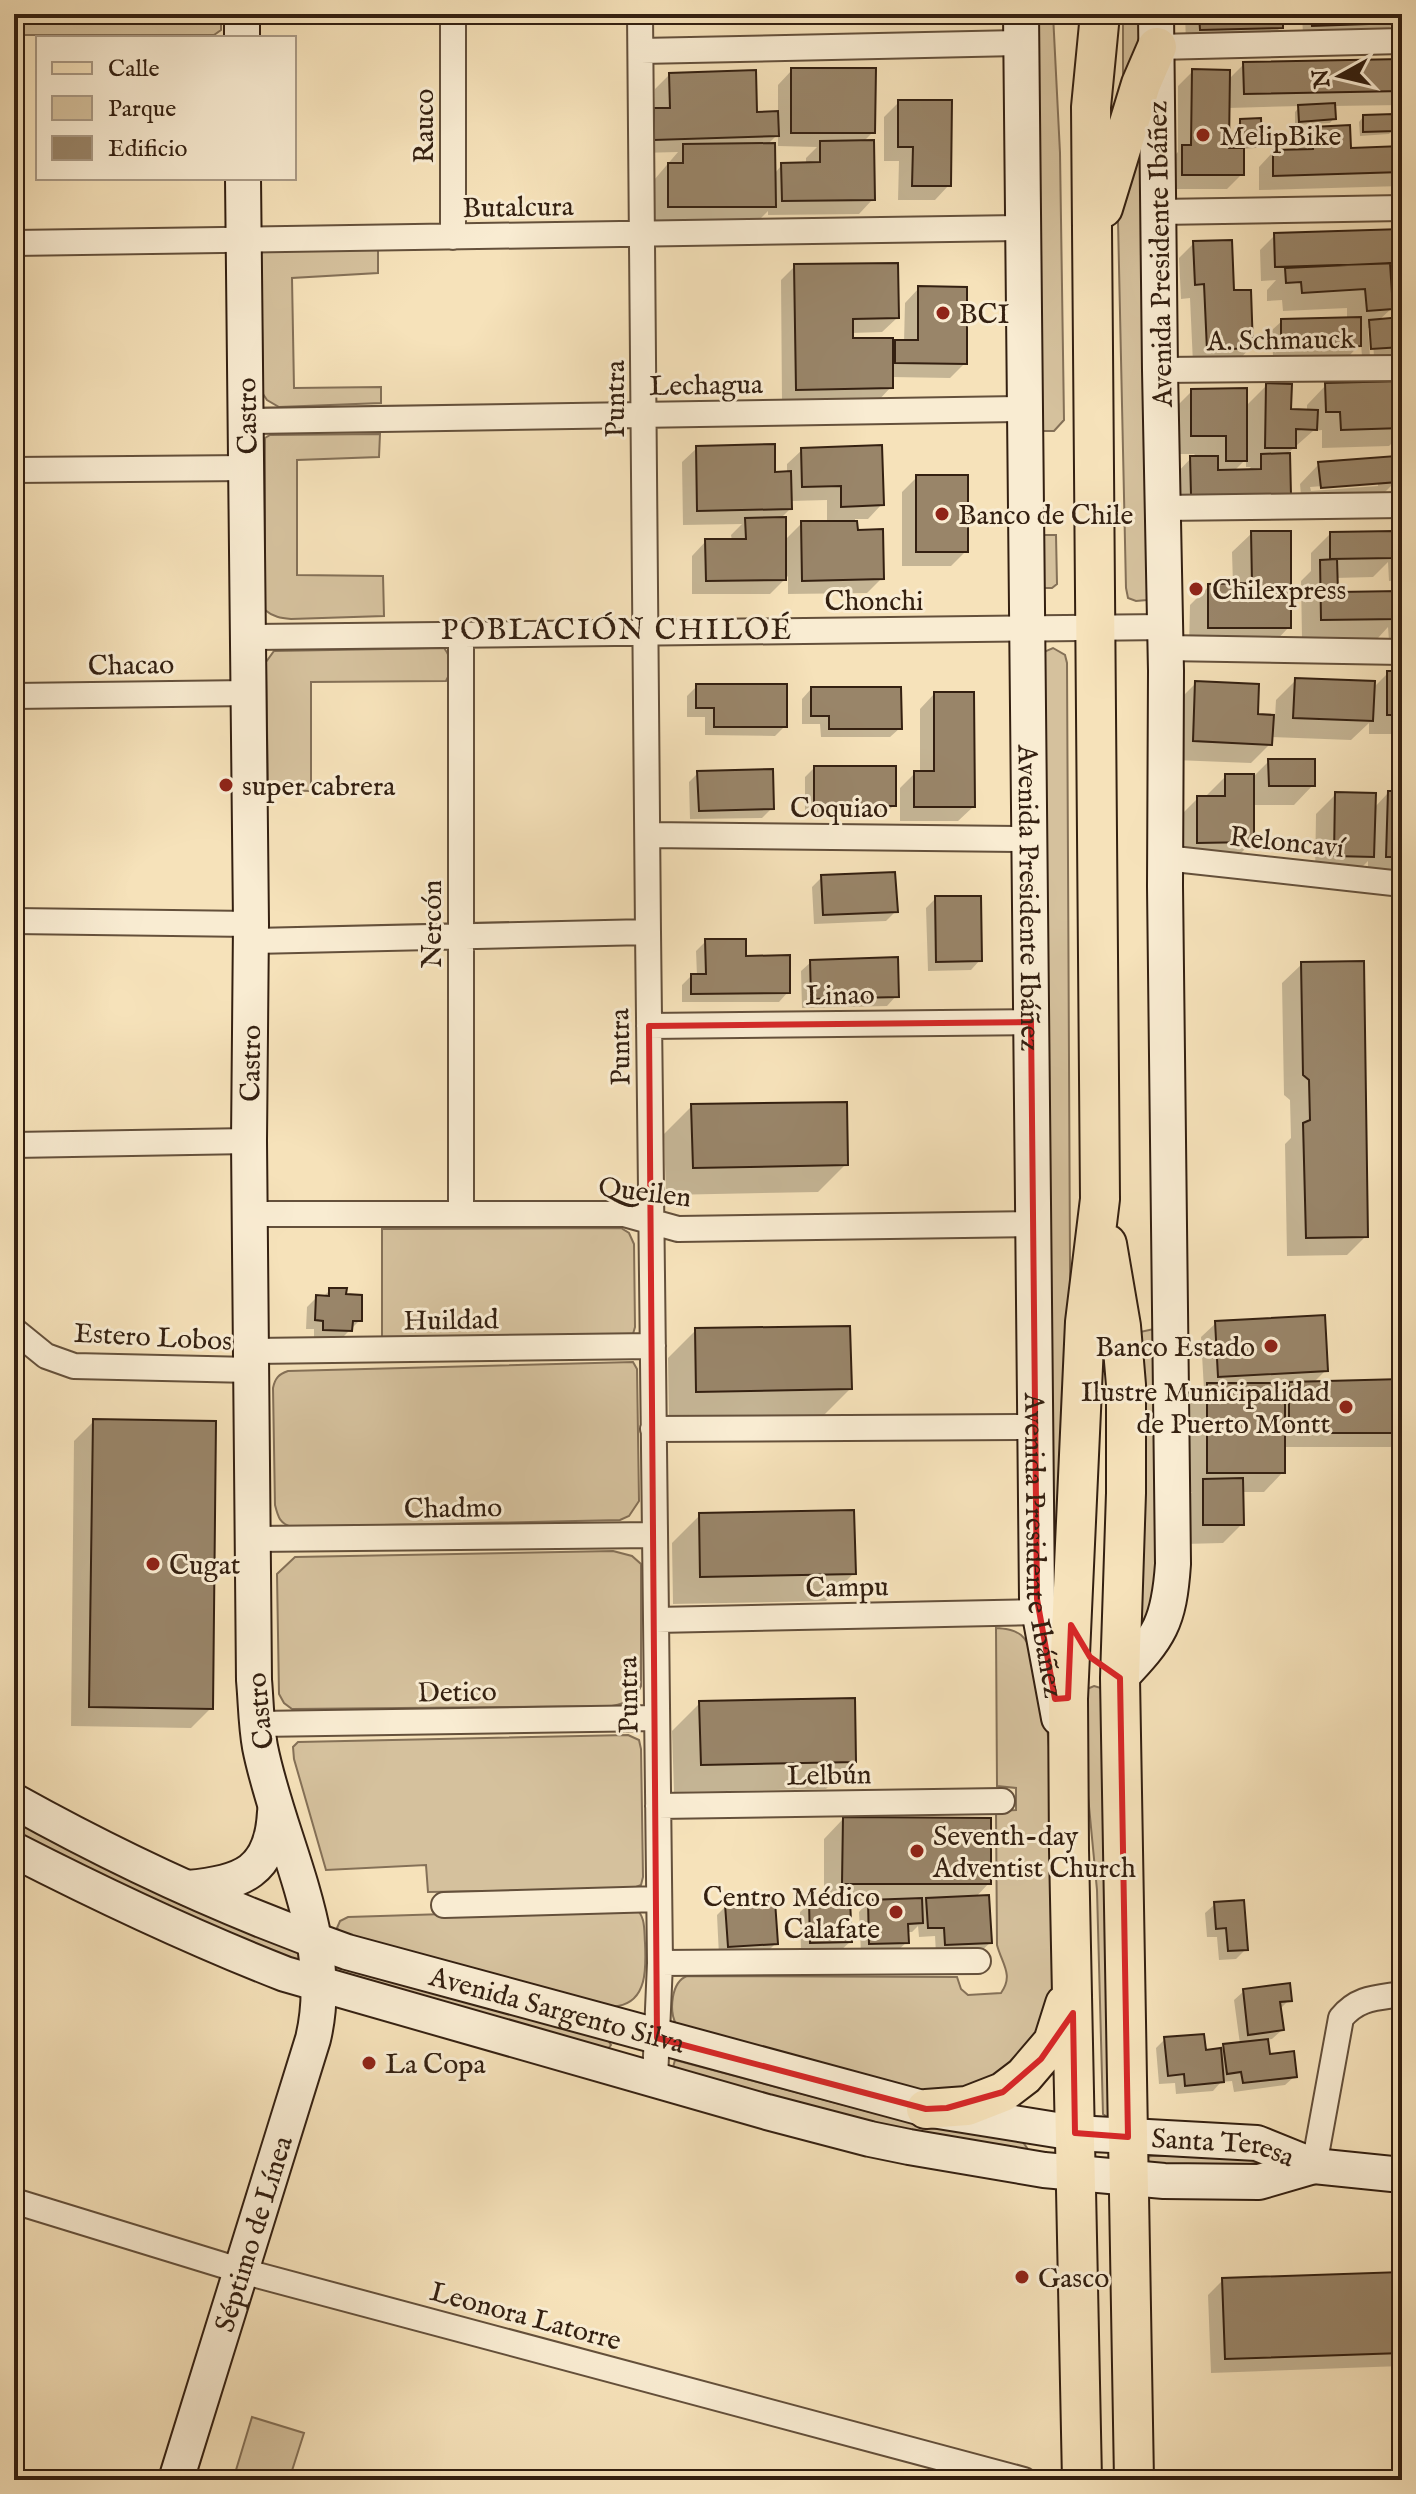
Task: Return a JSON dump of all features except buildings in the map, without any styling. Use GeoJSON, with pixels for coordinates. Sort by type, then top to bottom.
{"type":"FeatureCollection","features":[{"type":"Feature","properties":{"kind":"main road","name":"Avenida Presidente Ibáñez"},"geometry":{"type":"LineString","coordinates":[[1075,14],[1091,107]]}},
{"type":"Feature","properties":{"kind":"main road","name":"Avenida Presidente Ibáñez"},"geometry":{"type":"LineString","coordinates":[[1082,2480],[1068,1699],[1055,1618],[1100,1199],[1091,107],[1100,14]]}},
{"type":"Feature","properties":{"kind":"main road"},"geometry":{"type":"LineString","coordinates":[[1092,245],[1157,30]]}},
{"type":"Feature","properties":{"kind":"main road","name":"Avenida Presidente Ibáñez"},"geometry":{"type":"LineString","coordinates":[[1100,1199],[1125,1369],[1126,1493],[1120,1678],[1134,2480]]}},
{"type":"Feature","properties":{"kind":"main road"},"geometry":{"type":"LineString","coordinates":[[1055,1618],[1103,1670],[1120,1678]]}},
{"type":"Feature","properties":{"kind":"main road"},"geometry":{"type":"LineString","coordinates":[[926,2109],[978,2103],[1003,2092],[1024,2076],[1053,2042],[1067,1999],[1073,1966]]}},
{"type":"Feature","properties":{"kind":"street"},"geometry":{"type":"LineString","coordinates":[[242,14],[242,36]]}},
{"type":"Feature","properties":{"kind":"street","name":"Rauco"},"geometry":{"type":"LineString","coordinates":[[453,14],[453,237]]}},
{"type":"Feature","properties":{"kind":"street","name":"Puntra"},"geometry":{"type":"LineString","coordinates":[[640,14],[660,1963],[655,2079]]}},
{"type":"Feature","properties":{"kind":"street"},"geometry":{"type":"LineString","coordinates":[[641,51],[1021,28]]}},
{"type":"Feature","properties":{"kind":"street","name":"Avenida Presidente Ibáñez"},"geometry":{"type":"LineString","coordinates":[[1021,28],[1035,1427],[1055,1618]]}},
{"type":"Feature","properties":{"kind":"street"},"geometry":{"type":"LineString","coordinates":[[1157,30],[1402,41]]}},
{"type":"Feature","properties":{"kind":"street","name":"Avenida Presidente Ibáñez"},"geometry":{"type":"LineString","coordinates":[[1120,1678],[1150,1647],[1163,1622],[1169,1606],[1173,1564],[1157,30]]}},
{"type":"Feature","properties":{"kind":"street","name":"Castro"},"geometry":{"type":"LineString","coordinates":[[243,180],[251,933],[249,1141],[253,1651],[260,1745],[315,1941]]}},
{"type":"Feature","properties":{"kind":"street"},"geometry":{"type":"LineString","coordinates":[[1158,212],[1402,208]]}},
{"type":"Feature","properties":{"kind":"street","name":"Butalcura"},"geometry":{"type":"LineString","coordinates":[[14,243],[1022,228]]}},
{"type":"Feature","properties":{"kind":"street","name":"A. Schmauck"},"geometry":{"type":"LineString","coordinates":[[1160,370],[1402,368]]}},
{"type":"Feature","properties":{"kind":"street","name":"Lechagua"},"geometry":{"type":"LineString","coordinates":[[246,421],[1023,409]]}},
{"type":"Feature","properties":{"kind":"street"},"geometry":{"type":"LineString","coordinates":[[14,470],[247,468]]}},
{"type":"Feature","properties":{"kind":"street"},"geometry":{"type":"LineString","coordinates":[[1162,508],[1402,505]]}},
{"type":"Feature","properties":{"kind":"street","name":"Chonchi"},"geometry":{"type":"LineString","coordinates":[[248,637],[1096,629],[1165,638],[1402,652]]}},
{"type":"Feature","properties":{"kind":"street","name":"Nercón"},"geometry":{"type":"LineString","coordinates":[[461,634],[461,1214]]}},
{"type":"Feature","properties":{"kind":"street","name":"Chacao"},"geometry":{"type":"LineString","coordinates":[[14,696],[249,693]]}},
{"type":"Feature","properties":{"kind":"street","name":"Coquiao"},"geometry":{"type":"LineString","coordinates":[[648,835],[1029,839]]}},
{"type":"Feature","properties":{"kind":"street","name":"Reloncaví"},"geometry":{"type":"LineString","coordinates":[[1165,858],[1402,884]]}},
{"type":"Feature","properties":{"kind":"street"},"geometry":{"type":"LineString","coordinates":[[14,921],[251,933],[461,936],[648,932]]}},
{"type":"Feature","properties":{"kind":"street","name":"Linao"},"geometry":{"type":"LineString","coordinates":[[649,1026],[1031,1022]]}},
{"type":"Feature","properties":{"kind":"street"},"geometry":{"type":"LineString","coordinates":[[14,1145],[249,1141]]}},
{"type":"Feature","properties":{"kind":"street","name":"Queilen"},"geometry":{"type":"LineString","coordinates":[[251,1214],[624,1214],[678,1229],[1033,1224]]}},
{"type":"Feature","properties":{"kind":"street","name":"Estero Lobos"},"geometry":{"type":"LineString","coordinates":[[14,1330],[46,1356],[74,1366],[251,1361]]}},
{"type":"Feature","properties":{"kind":"street","name":"Huildad"},"geometry":{"type":"LineString","coordinates":[[251,1361],[653,1346]]}},
{"type":"Feature","properties":{"kind":"street"},"geometry":{"type":"LineString","coordinates":[[653,1429],[1035,1427]]}},
{"type":"Feature","properties":{"kind":"street","name":"Chadmo"},"geometry":{"type":"LineString","coordinates":[[252,1539],[655,1535]]}},
{"type":"Feature","properties":{"kind":"street","name":"Campu"},"geometry":{"type":"LineString","coordinates":[[656,1620],[1055,1618]]}},
{"type":"Feature","properties":{"kind":"street","name":"Detico"},"geometry":{"type":"LineString","coordinates":[[258,1724],[657,1718]]}},
{"type":"Feature","properties":{"kind":"street","name":"Avenida Sargento Silva"},"geometry":{"type":"LineString","coordinates":[[14,1801],[188,1888],[347,1952],[926,2109],[1075,2133],[1128,2137]]}},
{"type":"Feature","properties":{"kind":"street","name":"Lelbún"},"geometry":{"type":"LineString","coordinates":[[658,1806],[1002,1801]]}},
{"type":"Feature","properties":{"kind":"street"},"geometry":{"type":"LineString","coordinates":[[188,1888],[234,1880],[256,1866],[268,1853],[274,1835],[276,1803]]}},
{"type":"Feature","properties":{"kind":"street","name":"Avenida Sargento Silva"},"geometry":{"type":"LineString","coordinates":[[14,1850],[249,1960],[319,1984],[870,2139],[1129,2179]]}},
{"type":"Feature","properties":{"kind":"street"},"geometry":{"type":"LineString","coordinates":[[444,1905],[659,1899]]}},
{"type":"Feature","properties":{"kind":"street","name":"Séptimo de Línea"},"geometry":{"type":"LineString","coordinates":[[176,2480],[313,2039],[319,1984],[315,1941]]}},
{"type":"Feature","properties":{"kind":"street"},"geometry":{"type":"LineString","coordinates":[[660,1963],[978,1961]]}},
{"type":"Feature","properties":{"kind":"street"},"geometry":{"type":"LineString","coordinates":[[1314,2166],[1341,2018],[1352,2005],[1402,1994]]}},
{"type":"Feature","properties":{"kind":"street","name":"Santa Teresa"},"geometry":{"type":"LineString","coordinates":[[1128,2137],[1257,2143],[1314,2166],[1402,2175]]}},
{"type":"Feature","properties":{"kind":"street","name":"Santa Teresa"},"geometry":{"type":"LineString","coordinates":[[1129,2179],[1259,2182],[1314,2166]]}},
{"type":"Feature","properties":{"kind":"street","name":"Leonora Latorre"},"geometry":{"type":"LineString","coordinates":[[14,2201],[242,2271],[1024,2480]]}},
{"type":"Feature","properties":{"kind":"street","name":"Avenida Presidente Ibáñez"},"geometry":{"type":"LineString","coordinates":[[1065,2480],[1067,2454],[1079,2403]]}},
{"type":"Feature","properties":{"kind":"highlighted area"},"geometry":{"type":"Polygon","coordinates":[[[1031,1022],[1037,1599],[1055,1699],[1068,1698],[1071,1625],[1090,1657],[1120,1678],[1128,2137],[1075,2133],[1073,2013],[1041,2059],[1003,2092],[947,2108],[926,2109],[657,2038],[649,1026],[1031,1022]]]}},
{"type":"Feature","properties":{"kind":"green space"},"geometry":{"type":"Polygon","coordinates":[[[49,14],[221,14],[221,30],[214,35],[14,35],[14,20],[39,20],[49,14]]]}},
{"type":"Feature","properties":{"kind":"green space"},"geometry":{"type":"Polygon","coordinates":[[[1031,14],[1053,14],[1060,153],[1064,420],[1054,431],[1035,431],[1031,14]]]}},
{"type":"Feature","properties":{"kind":"green space"},"geometry":{"type":"Polygon","coordinates":[[[1123,14],[1143,14],[1142,33],[1123,88],[1123,14]]]}},
{"type":"Feature","properties":{"kind":"green space"},"geometry":{"type":"Polygon","coordinates":[[[1140,104],[1149,595],[1147,600],[1136,601],[1128,598],[1126,588],[1118,221],[1122,183],[1140,104]]]}},
{"type":"Feature","properties":{"kind":"green space"},"geometry":{"type":"Polygon","coordinates":[[[378,243],[378,273],[292,278],[294,388],[381,387],[381,403],[279,407],[267,400],[263,394],[261,254],[265,249],[378,243]]]}},
{"type":"Feature","properties":{"kind":"green space"},"geometry":{"type":"Polygon","coordinates":[[[380,434],[379,457],[297,460],[297,575],[383,576],[384,616],[291,619],[268,612],[265,610],[265,438],[270,435],[380,434]]]}},
{"type":"Feature","properties":{"kind":"green space"},"geometry":{"type":"Polygon","coordinates":[[[1037,535],[1056,535],[1057,584],[1052,588],[1043,588],[1037,535]]]}},
{"type":"Feature","properties":{"kind":"green space"},"geometry":{"type":"Polygon","coordinates":[[[444,648],[450,664],[446,681],[311,682],[311,791],[268,790],[266,662],[274,651],[444,648]]]}},
{"type":"Feature","properties":{"kind":"green space"},"geometry":{"type":"Polygon","coordinates":[[[1053,648],[1065,655],[1067,663],[1070,1262],[1070,1342],[1054,1617],[1040,657],[1053,648]]]}},
{"type":"Feature","properties":{"kind":"green space"},"geometry":{"type":"Polygon","coordinates":[[[621,1228],[629,1233],[634,1244],[635,1327],[633,1334],[626,1339],[382,1339],[382,1229],[621,1228]]]}},
{"type":"Feature","properties":{"kind":"green space"},"geometry":{"type":"Polygon","coordinates":[[[1154,1329],[1158,1403],[1156,1599],[1148,1617],[1138,1623],[1145,1433],[1140,1332],[1154,1329]]]}},
{"type":"Feature","properties":{"kind":"green space"},"geometry":{"type":"Polygon","coordinates":[[[633,1362],[637,1369],[639,1501],[629,1516],[620,1520],[292,1527],[282,1522],[279,1516],[275,1505],[273,1388],[276,1379],[285,1372],[633,1362]]]}},
{"type":"Feature","properties":{"kind":"green space"},"geometry":{"type":"Polygon","coordinates":[[[613,1551],[632,1556],[641,1564],[641,1686],[636,1695],[626,1702],[612,1706],[292,1709],[279,1694],[277,1574],[295,1557],[613,1551]]]}},
{"type":"Feature","properties":{"kind":"green space"},"geometry":{"type":"Polygon","coordinates":[[[996,1628],[1021,1635],[1033,1655],[1048,1736],[1055,1981],[1051,2009],[1038,2040],[985,2088],[921,2092],[676,2024],[673,1997],[678,1984],[687,1976],[957,1977],[961,1989],[968,1995],[1001,1993],[1007,1975],[997,1945],[996,1811],[1016,1810],[1016,1788],[997,1786],[996,1628]]]}},
{"type":"Feature","properties":{"kind":"green space"},"geometry":{"type":"Polygon","coordinates":[[[1094,1686],[1104,1692],[1109,2117],[1103,2114],[1097,1890],[1086,1775],[1087,1689],[1094,1686]]]}},
{"type":"Feature","properties":{"kind":"green space"},"geometry":{"type":"Polygon","coordinates":[[[628,1735],[639,1740],[641,1749],[643,1877],[641,1885],[631,1889],[428,1892],[426,1865],[326,1870],[293,1747],[298,1742],[628,1735]]]}},
{"type":"Feature","properties":{"kind":"green space"},"geometry":{"type":"Polygon","coordinates":[[[14,1817],[302,1952],[301,1963],[84,1867],[14,1831],[14,1817]]]}},
{"type":"Feature","properties":{"kind":"green space"},"geometry":{"type":"Polygon","coordinates":[[[635,1908],[643,1919],[643,1981],[635,1997],[615,2007],[593,2004],[342,1936],[337,1928],[340,1921],[348,1917],[635,1908]]]}},
{"type":"Feature","properties":{"kind":"green space"},"geometry":{"type":"Polygon","coordinates":[[[336,1965],[608,2040],[611,2045],[607,2050],[338,1977],[333,1969],[336,1965]]]}},
{"type":"Feature","properties":{"kind":"green space"},"geometry":{"type":"Polygon","coordinates":[[[675,2060],[874,2113],[1020,2138],[1027,2148],[1023,2152],[919,2138],[672,2071],[675,2060]]]}},
{"type":"Feature","properties":{"kind":"green space"},"geometry":{"type":"Polygon","coordinates":[[[1241,2156],[1254,2159],[1255,2163],[1146,2164],[1146,2157],[1241,2156]]]}},
{"type":"Feature","properties":{"kind":"green space"},"geometry":{"type":"Polygon","coordinates":[[[252,2417],[304,2433],[289,2480],[233,2480],[252,2417]]]}},
{"type":"Feature","properties":{"kind":"place","name":"MelipBike"},"geometry":{"type":"Point","coordinates":[1203,135]}},
{"type":"Feature","properties":{"kind":"place","name":"BCI"},"geometry":{"type":"Point","coordinates":[943,313]}},
{"type":"Feature","properties":{"kind":"place","name":"Banco de Chile"},"geometry":{"type":"Point","coordinates":[942,514]}},
{"type":"Feature","properties":{"kind":"place","name":"Chilexpress"},"geometry":{"type":"Point","coordinates":[1196,589]}},
{"type":"Feature","properties":{"kind":"place","name":"super cabrera"},"geometry":{"type":"Point","coordinates":[226,785]}},
{"type":"Feature","properties":{"kind":"place","name":"Banco Estado"},"geometry":{"type":"Point","coordinates":[1271,1346]}},
{"type":"Feature","properties":{"kind":"place","name":"Ilustre Municipalidad de Puerto Montt"},"geometry":{"type":"Point","coordinates":[1346,1407]}},
{"type":"Feature","properties":{"kind":"place","name":"Cugat"},"geometry":{"type":"Point","coordinates":[153,1564]}},
{"type":"Feature","properties":{"kind":"place","name":"Seventh-day Adventist Church"},"geometry":{"type":"Point","coordinates":[917,1851]}},
{"type":"Feature","properties":{"kind":"place","name":"Centro Médico Calafate"},"geometry":{"type":"Point","coordinates":[896,1912]}},
{"type":"Feature","properties":{"kind":"place","name":"La Copa"},"geometry":{"type":"Point","coordinates":[369,2063]}},
{"type":"Feature","properties":{"kind":"place","name":"Gasco"},"geometry":{"type":"Point","coordinates":[1022,2277]}},
{"type":"Feature","properties":{"kind":"district","name":"POBLACIÓN CHILOÉ"},"geometry":{"type":"Point","coordinates":[617,629]}}]}
